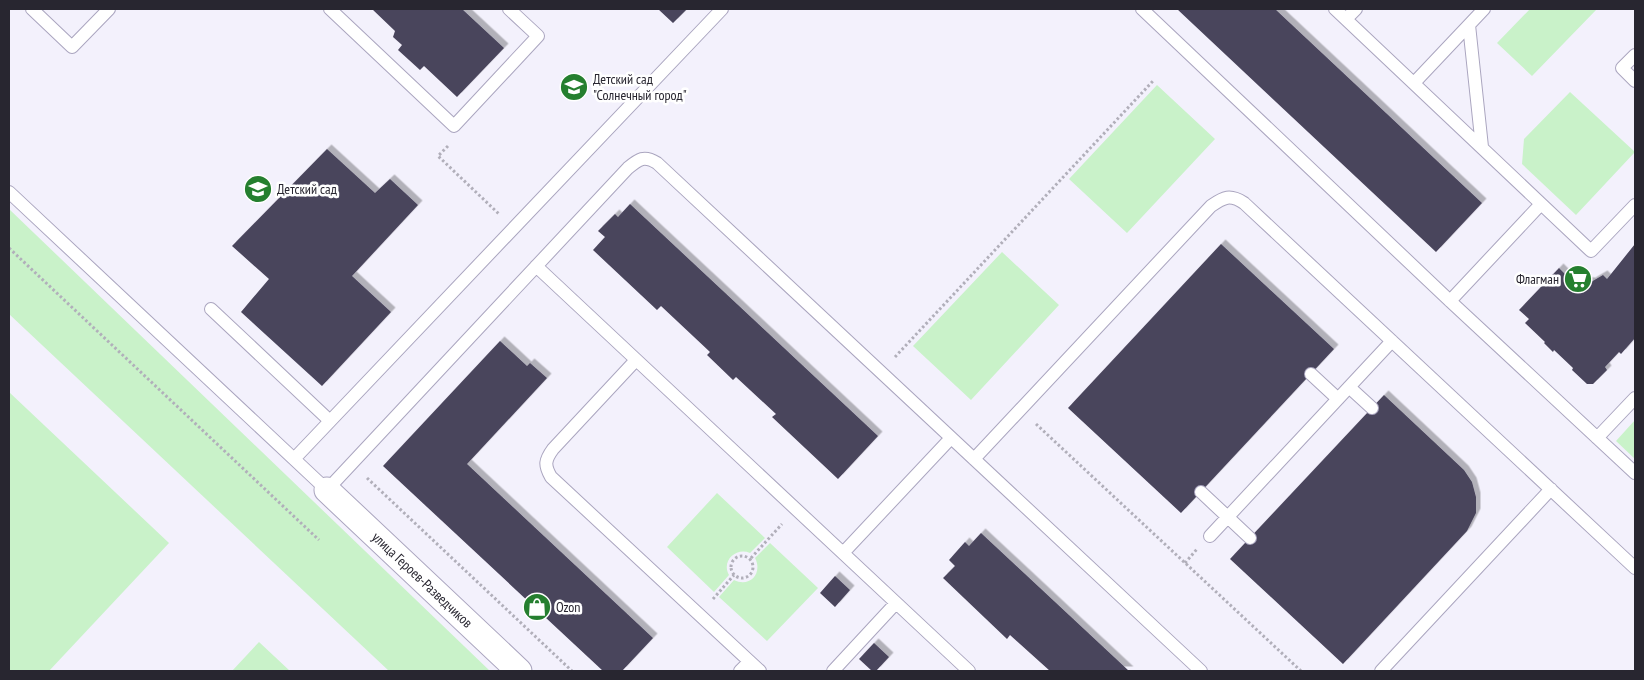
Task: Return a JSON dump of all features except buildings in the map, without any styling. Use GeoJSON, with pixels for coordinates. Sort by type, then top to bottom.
{"type":"FeatureCollection","features":[{"type":"Feature","properties":{"kind":"street","name":"улица Героев-Разведчиков"},"geometry":{"type":"LineString","coordinates":[[327,490],[519,671]]}},
{"type":"Feature","properties":{"kind":"lane"},"geometry":{"type":"LineString","coordinates":[[32,9],[72,47],[109,9]]}},
{"type":"Feature","properties":{"kind":"lane"},"geometry":{"type":"LineString","coordinates":[[330,9],[454,126],[538,36],[509,9]]}},
{"type":"Feature","properties":{"kind":"lane"},"geometry":{"type":"LineString","coordinates":[[294,459],[722,9]]}},
{"type":"Feature","properties":{"kind":"lane"},"geometry":{"type":"LineString","coordinates":[[1142,9],[1635,474]]}},
{"type":"Feature","properties":{"kind":"lane"},"geometry":{"type":"LineString","coordinates":[[1335,9],[1591,251],[1635,204]]}},
{"type":"Feature","properties":{"kind":"lane"},"geometry":{"type":"LineString","coordinates":[[1346,19],[1356,9]]}},
{"type":"Feature","properties":{"kind":"lane"},"geometry":{"type":"LineString","coordinates":[[1414,83],[1484,9]]}},
{"type":"Feature","properties":{"kind":"lane"},"geometry":{"type":"LineString","coordinates":[[1469,25],[1482,148]]}},
{"type":"Feature","properties":{"kind":"lane"},"geometry":{"type":"LineString","coordinates":[[1635,55],[1622,68],[1635,81]]}},
{"type":"Feature","properties":{"kind":"lane"},"geometry":{"type":"LineString","coordinates":[[9,192],[327,490],[628,168],[638,159],[650,158],[658,163],[1201,671]]}},
{"type":"Feature","properties":{"kind":"lane"},"geometry":{"type":"LineString","coordinates":[[974,459],[1211,206],[1223,198],[1236,198],[1244,203],[1635,568]]}},
{"type":"Feature","properties":{"kind":"lane"},"geometry":{"type":"LineString","coordinates":[[1450,301],[1541,204]]}},
{"type":"Feature","properties":{"kind":"lane"},"geometry":{"type":"LineString","coordinates":[[536,266],[969,671]]}},
{"type":"Feature","properties":{"kind":"lane"},"geometry":{"type":"LineString","coordinates":[[211,309],[330,421]]}},
{"type":"Feature","properties":{"kind":"lane"},"geometry":{"type":"LineString","coordinates":[[1210,536],[1392,341]]}},
{"type":"Feature","properties":{"kind":"lane"},"geometry":{"type":"LineString","coordinates":[[636,360],[553,449],[547,457],[546,469],[551,477],[760,671]]}},
{"type":"Feature","properties":{"kind":"lane"},"geometry":{"type":"LineString","coordinates":[[1311,374],[1338,399]]}},
{"type":"Feature","properties":{"kind":"lane"},"geometry":{"type":"LineString","coordinates":[[1349,387],[1372,408]]}},
{"type":"Feature","properties":{"kind":"lane"},"geometry":{"type":"LineString","coordinates":[[1597,438],[1635,398]]}},
{"type":"Feature","properties":{"kind":"lane"},"geometry":{"type":"LineString","coordinates":[[843,553],[951,438]]}},
{"type":"Feature","properties":{"kind":"lane"},"geometry":{"type":"LineString","coordinates":[[1381,671],[1551,489]]}},
{"type":"Feature","properties":{"kind":"lane"},"geometry":{"type":"LineString","coordinates":[[1201,492],[1250,538]]}},
{"type":"Feature","properties":{"kind":"lane"},"geometry":{"type":"LineString","coordinates":[[833,671],[896,603]]}},
{"type":"Feature","properties":{"kind":"lane"},"geometry":{"type":"LineString","coordinates":[[740,671],[750,662]]}},
{"type":"Feature","properties":{"kind":"path"},"geometry":{"type":"LineString","coordinates":[[881,372],[1153,81]]}},
{"type":"Feature","properties":{"kind":"path"},"geometry":{"type":"LineString","coordinates":[[452,142],[438,156],[500,216]]}},
{"type":"Feature","properties":{"kind":"path"},"geometry":{"type":"LineString","coordinates":[[9,248],[319,540]]}},
{"type":"Feature","properties":{"kind":"path"},"geometry":{"type":"LineString","coordinates":[[1021,410],[1301,671]]}},
{"type":"Feature","properties":{"kind":"path"},"geometry":{"type":"LineString","coordinates":[[363,475],[572,671]]}},
{"type":"Feature","properties":{"kind":"path"},"geometry":{"type":"LineString","coordinates":[[751,558],[796,510]]}},
{"type":"Feature","properties":{"kind":"path"},"geometry":{"type":"LineString","coordinates":[[744,555],[751,558],[754,564],[753,572],[748,577],[741,579],[734,575],[731,569],[732,562],[737,557],[744,555]]}},
{"type":"Feature","properties":{"kind":"path"},"geometry":{"type":"LineString","coordinates":[[698,614],[734,575]]}},
{"type":"Feature","properties":{"kind":"green space"},"geometry":{"type":"Polygon","coordinates":[[[1530,9],[1597,9],[1532,76],[1497,43],[1530,9]]]}},
{"type":"Feature","properties":{"kind":"green space"},"geometry":{"type":"Polygon","coordinates":[[[1157,85],[1215,139],[1127,233],[1069,179],[1157,85]]]}},
{"type":"Feature","properties":{"kind":"green space"},"geometry":{"type":"Polygon","coordinates":[[[1570,92],[1635,152],[1576,215],[1522,164],[1524,139],[1570,92]]]}},
{"type":"Feature","properties":{"kind":"green space"},"geometry":{"type":"Polygon","coordinates":[[[9,209],[490,671],[389,671],[9,314],[9,209]]]}},
{"type":"Feature","properties":{"kind":"green space"},"geometry":{"type":"Polygon","coordinates":[[[1002,252],[1059,305],[971,400],[913,346],[1002,252]]]}},
{"type":"Feature","properties":{"kind":"green space"},"geometry":{"type":"Polygon","coordinates":[[[9,392],[169,543],[49,671],[9,671],[9,392]]]}},
{"type":"Feature","properties":{"kind":"green space"},"geometry":{"type":"Polygon","coordinates":[[[1635,420],[1635,459],[1616,441],[1635,420]]]}},
{"type":"Feature","properties":{"kind":"green space"},"geometry":{"type":"Polygon","coordinates":[[[717,493],[765,538],[750,553],[740,552],[731,556],[727,565],[729,575],[714,592],[667,547],[717,493]]]}},
{"type":"Feature","properties":{"kind":"green space"},"geometry":{"type":"Polygon","coordinates":[[[770,543],[818,588],[767,641],[719,597],[734,580],[745,582],[754,578],[757,569],[755,558],[770,543]]]}},
{"type":"Feature","properties":{"kind":"green space"},"geometry":{"type":"Polygon","coordinates":[[[259,642],[290,671],[232,671],[259,642]]]}},
{"type":"Feature","properties":{"kind":"place","name":"Детский сад \"Солнечный город\""},"geometry":{"type":"Point","coordinates":[574,87]}},
{"type":"Feature","properties":{"kind":"place","name":"Детский сад"},"geometry":{"type":"Point","coordinates":[258,189]}},
{"type":"Feature","properties":{"kind":"place","name":"Флагман"},"geometry":{"type":"Point","coordinates":[1578,279]}},
{"type":"Feature","properties":{"kind":"place","name":"Ozon"},"geometry":{"type":"Point","coordinates":[537,607]}}]}
